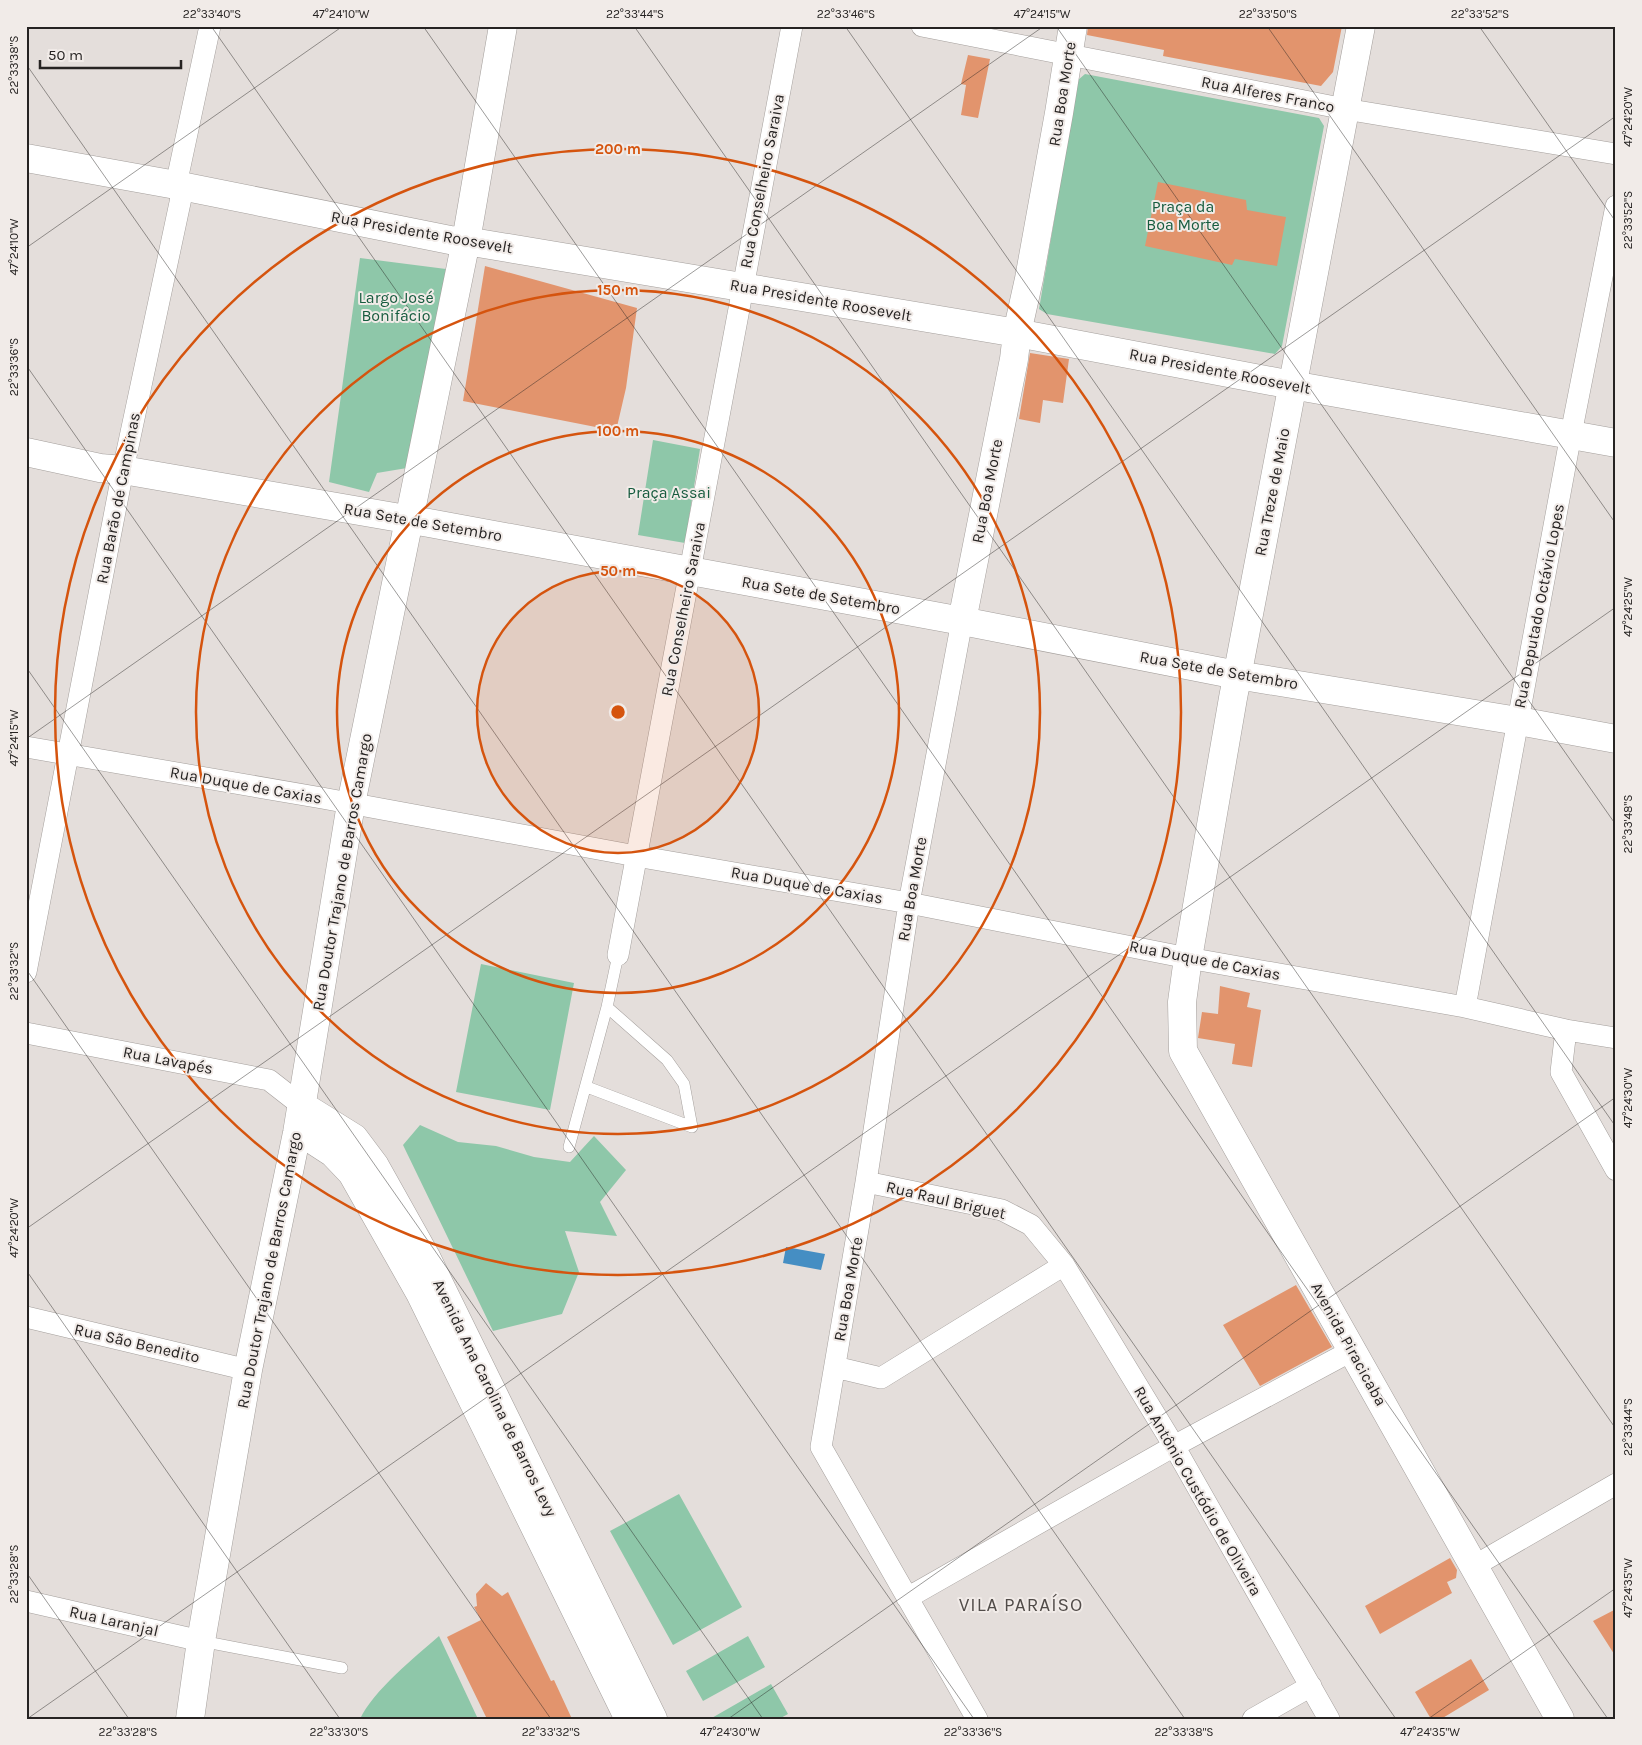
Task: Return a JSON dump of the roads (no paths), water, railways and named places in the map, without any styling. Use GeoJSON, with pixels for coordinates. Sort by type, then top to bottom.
{"type":"FeatureCollection","features":[{"type":"Feature","properties":{"kind":"main road","name":"Rua Doutor Trajano de Barros Camargo"},"geometry":{"type":"LineString","coordinates":[[190,1719],[201,1641],[248,1370],[297,1133],[352,804],[466,241],[503,26]]}},
{"type":"Feature","properties":{"kind":"main road","name":"Rua Boa Morte"},"geometry":{"type":"LineString","coordinates":[[962,621],[1029,279],[1073,26]]}},
{"type":"Feature","properties":{"kind":"main road","name":"Rua Treze de Maio"},"geometry":{"type":"LineString","coordinates":[[1188,958],[1237,675],[1361,26]]}},
{"type":"Feature","properties":{"kind":"main road","name":"Rua Presidente Roosevelt"},"geometry":{"type":"LineString","coordinates":[[26,158],[176,185],[450,240],[743,286],[1017,333],[1616,443]]}},
{"type":"Feature","properties":{"kind":"main road","name":"Rua Sete de Setembro"},"geometry":{"type":"LineString","coordinates":[[26,452],[100,468],[123,470],[409,519],[962,621],[1237,675],[1616,739]]}},
{"type":"Feature","properties":{"kind":"main road","name":"Avenida Piracicaba"},"geometry":{"type":"LineString","coordinates":[[1188,958],[1182,1002],[1183,1051],[1560,1719]]}},
{"type":"Feature","properties":{"kind":"main road","name":"Avenida Ana Carolina de Barros Levy"},"geometry":{"type":"LineString","coordinates":[[301,1105],[354,1138],[375,1166],[426,1257],[653,1719]]}},
{"type":"Feature","properties":{"kind":"main road","name":"Avenida Ana Carolina de Barros Levy"},"geometry":{"type":"LineString","coordinates":[[297,1133],[332,1152],[352,1173],[420,1293],[629,1719]]}},
{"type":"Feature","properties":{"kind":"street","name":"Rua Barão de Campinas"},"geometry":{"type":"LineString","coordinates":[[26,972],[123,470],[181,198],[176,185],[210,26]]}},
{"type":"Feature","properties":{"kind":"street","name":"Rua Conselheiro Saraiva"},"geometry":{"type":"LineString","coordinates":[[618,955],[792,26]]}},
{"type":"Feature","properties":{"kind":"street","name":"Rua Alferes Franco"},"geometry":{"type":"LineString","coordinates":[[922,26],[1346,109],[1616,154]]}},
{"type":"Feature","properties":{"kind":"street","name":"Rua Deputado Octávio Lopes"},"geometry":{"type":"LineString","coordinates":[[1465,1007],[1571,434],[1616,206]]}},
{"type":"Feature","properties":{"kind":"street","name":"Rua Boa Morte"},"geometry":{"type":"LineString","coordinates":[[962,621],[909,903],[866,1182],[821,1446],[977,1719]]}},
{"type":"Feature","properties":{"kind":"street","name":"Rua Duque de Caxias"},"geometry":{"type":"LineString","coordinates":[[26,747],[909,903],[1188,958],[1465,1007],[1566,1030],[1616,1038]]}},
{"type":"Feature","properties":{"kind":"street"},"geometry":{"type":"LineString","coordinates":[[1566,1030],[1561,1072],[1616,1170]]}},
{"type":"Feature","properties":{"kind":"street","name":"Rua Lavapés"},"geometry":{"type":"LineString","coordinates":[[26,1034],[269,1080],[301,1105]]}},
{"type":"Feature","properties":{"kind":"street","name":"Rua Raul Briguet"},"geometry":{"type":"LineString","coordinates":[[866,1182],[1002,1210],[1031,1225],[1064,1266]]}},
{"type":"Feature","properties":{"kind":"street"},"geometry":{"type":"LineString","coordinates":[[835,1367],[882,1378],[1064,1266]]}},
{"type":"Feature","properties":{"kind":"street","name":"Rua Antônio Custódio de Oliveira"},"geometry":{"type":"LineString","coordinates":[[1064,1266],[1174,1446],[1329,1719]]}},
{"type":"Feature","properties":{"kind":"street","name":"Rua São Benedito"},"geometry":{"type":"LineString","coordinates":[[27,1319],[248,1370]]}},
{"type":"Feature","properties":{"kind":"street"},"geometry":{"type":"LineString","coordinates":[[907,1598],[1174,1446],[1353,1350]]}},
{"type":"Feature","properties":{"kind":"street"},"geometry":{"type":"LineString","coordinates":[[1474,1566],[1616,1484]]}},
{"type":"Feature","properties":{"kind":"street","name":"Rua Laranjal"},"geometry":{"type":"LineString","coordinates":[[26,1601],[201,1641]]}},
{"type":"Feature","properties":{"kind":"street"},"geometry":{"type":"LineString","coordinates":[[1253,1719],[1311,1686]]}},
{"type":"Feature","properties":{"kind":"lane"},"geometry":{"type":"LineString","coordinates":[[569,1147],[587,1087],[618,955]]}},
{"type":"Feature","properties":{"kind":"lane"},"geometry":{"type":"LineString","coordinates":[[587,1087],[692,1127],[684,1084],[668,1060],[607,1007]]}},
{"type":"Feature","properties":{"kind":"lane"},"geometry":{"type":"LineString","coordinates":[[201,1641],[342,1668]]}},
{"type":"Feature","properties":{"kind":"water"},"geometry":{"type":"Polygon","coordinates":[[[786,1247],[825,1254],[821,1270],[783,1263],[786,1247]]]}},
{"type":"Feature","properties":{"kind":"district","name":"VILA PARAÍSO"},"geometry":{"type":"Point","coordinates":[1021,1605]}},
{"type":"Feature","properties":{"kind":"park label","name":"Praça da Boa Morte"},"geometry":{"type":"Point","coordinates":[1183,215]}},
{"type":"Feature","properties":{"kind":"park label","name":"Largo José Bonifácio"},"geometry":{"type":"Point","coordinates":[396,306]}},
{"type":"Feature","properties":{"kind":"park label","name":"Praça Assai"},"geometry":{"type":"Point","coordinates":[669,492]}}]}
